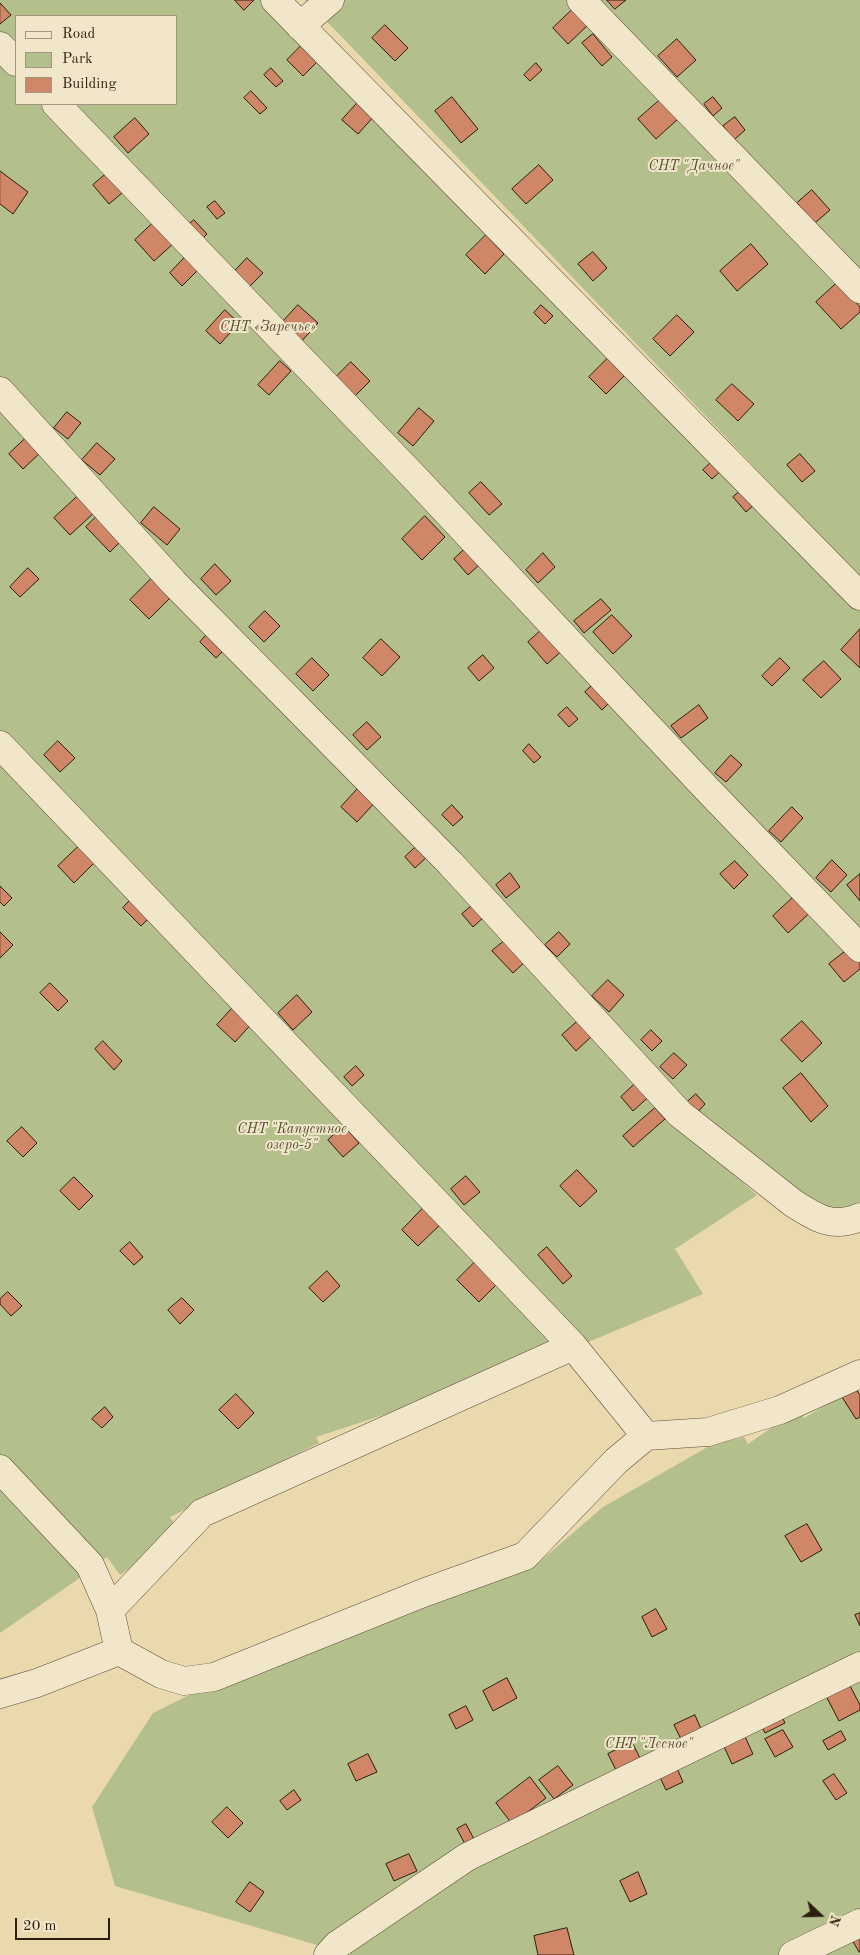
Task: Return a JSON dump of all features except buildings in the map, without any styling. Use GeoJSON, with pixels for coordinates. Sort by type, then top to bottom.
{"type":"FeatureCollection","features":[{"type":"Feature","properties":{"kind":"street"},"geometry":{"type":"LineString","coordinates":[[275,0],[860,596]]}},
{"type":"Feature","properties":{"kind":"street"},"geometry":{"type":"LineString","coordinates":[[300,26],[330,0]]}},
{"type":"Feature","properties":{"kind":"street"},"geometry":{"type":"LineString","coordinates":[[581,0],[860,289]]}},
{"type":"Feature","properties":{"kind":"street"},"geometry":{"type":"LineString","coordinates":[[0,46],[15,61]]}},
{"type":"Feature","properties":{"kind":"street"},"geometry":{"type":"LineString","coordinates":[[57,105],[410,472],[706,788],[860,948]]}},
{"type":"Feature","properties":{"kind":"street"},"geometry":{"type":"LineString","coordinates":[[0,391],[174,582],[450,864],[680,1114],[808,1213],[823,1220],[836,1223],[850,1222],[860,1218]]}},
{"type":"Feature","properties":{"kind":"street"},"geometry":{"type":"LineString","coordinates":[[0,745],[573,1346],[646,1436]]}},
{"type":"Feature","properties":{"kind":"street"},"geometry":{"type":"LineString","coordinates":[[110,1610],[202,1513],[573,1346]]}},
{"type":"Feature","properties":{"kind":"street"},"geometry":{"type":"LineString","coordinates":[[0,1469],[90,1565],[110,1610],[119,1651],[161,1674],[184,1681],[214,1677],[423,1593],[525,1556],[616,1461],[646,1436],[708,1432],[780,1410],[860,1374]]}},
{"type":"Feature","properties":{"kind":"street"},"geometry":{"type":"LineString","coordinates":[[0,1694],[37,1683],[119,1651]]}},
{"type":"Feature","properties":{"kind":"street"},"geometry":{"type":"LineString","coordinates":[[328,1955],[337,1945],[467,1857],[860,1666]]}},
{"type":"Feature","properties":{"kind":"street"},"geometry":{"type":"LineString","coordinates":[[793,1955],[860,1923]]}},
{"type":"Feature","properties":{"kind":"green space","name":"СНТ «Заречье»"},"geometry":{"type":"Polygon","coordinates":[[[0,0],[276,0],[590,322],[860,609],[860,1201],[846,1208],[823,1208],[694,1114],[282,671],[105,495],[0,377],[0,0]]]}},
{"type":"Feature","properties":{"kind":"green space","name":"СНТ \"Дачное\""},"geometry":{"type":"Polygon","coordinates":[[[305,0],[860,0],[860,577],[339,34],[305,0]]]}},
{"type":"Feature","properties":{"kind":"green space","name":"СНТ \"Капустное озеро-5\""},"geometry":{"type":"Polygon","coordinates":[[[0,410],[231,643],[648,1099],[757,1195],[675,1249],[703,1294],[579,1346],[439,1397],[316,1437],[319,1443],[170,1517],[179,1532],[120,1575],[107,1557],[0,1633],[0,410]]]}},
{"type":"Feature","properties":{"kind":"green space","name":"СНТ \"Лесное\""},"geometry":{"type":"Polygon","coordinates":[[[860,1385],[860,1955],[351,1955],[115,1886],[92,1807],[153,1713],[221,1679],[537,1564],[603,1507],[711,1445],[744,1437],[748,1444],[771,1428],[770,1420],[797,1407],[804,1418],[860,1385]]]}}]}
